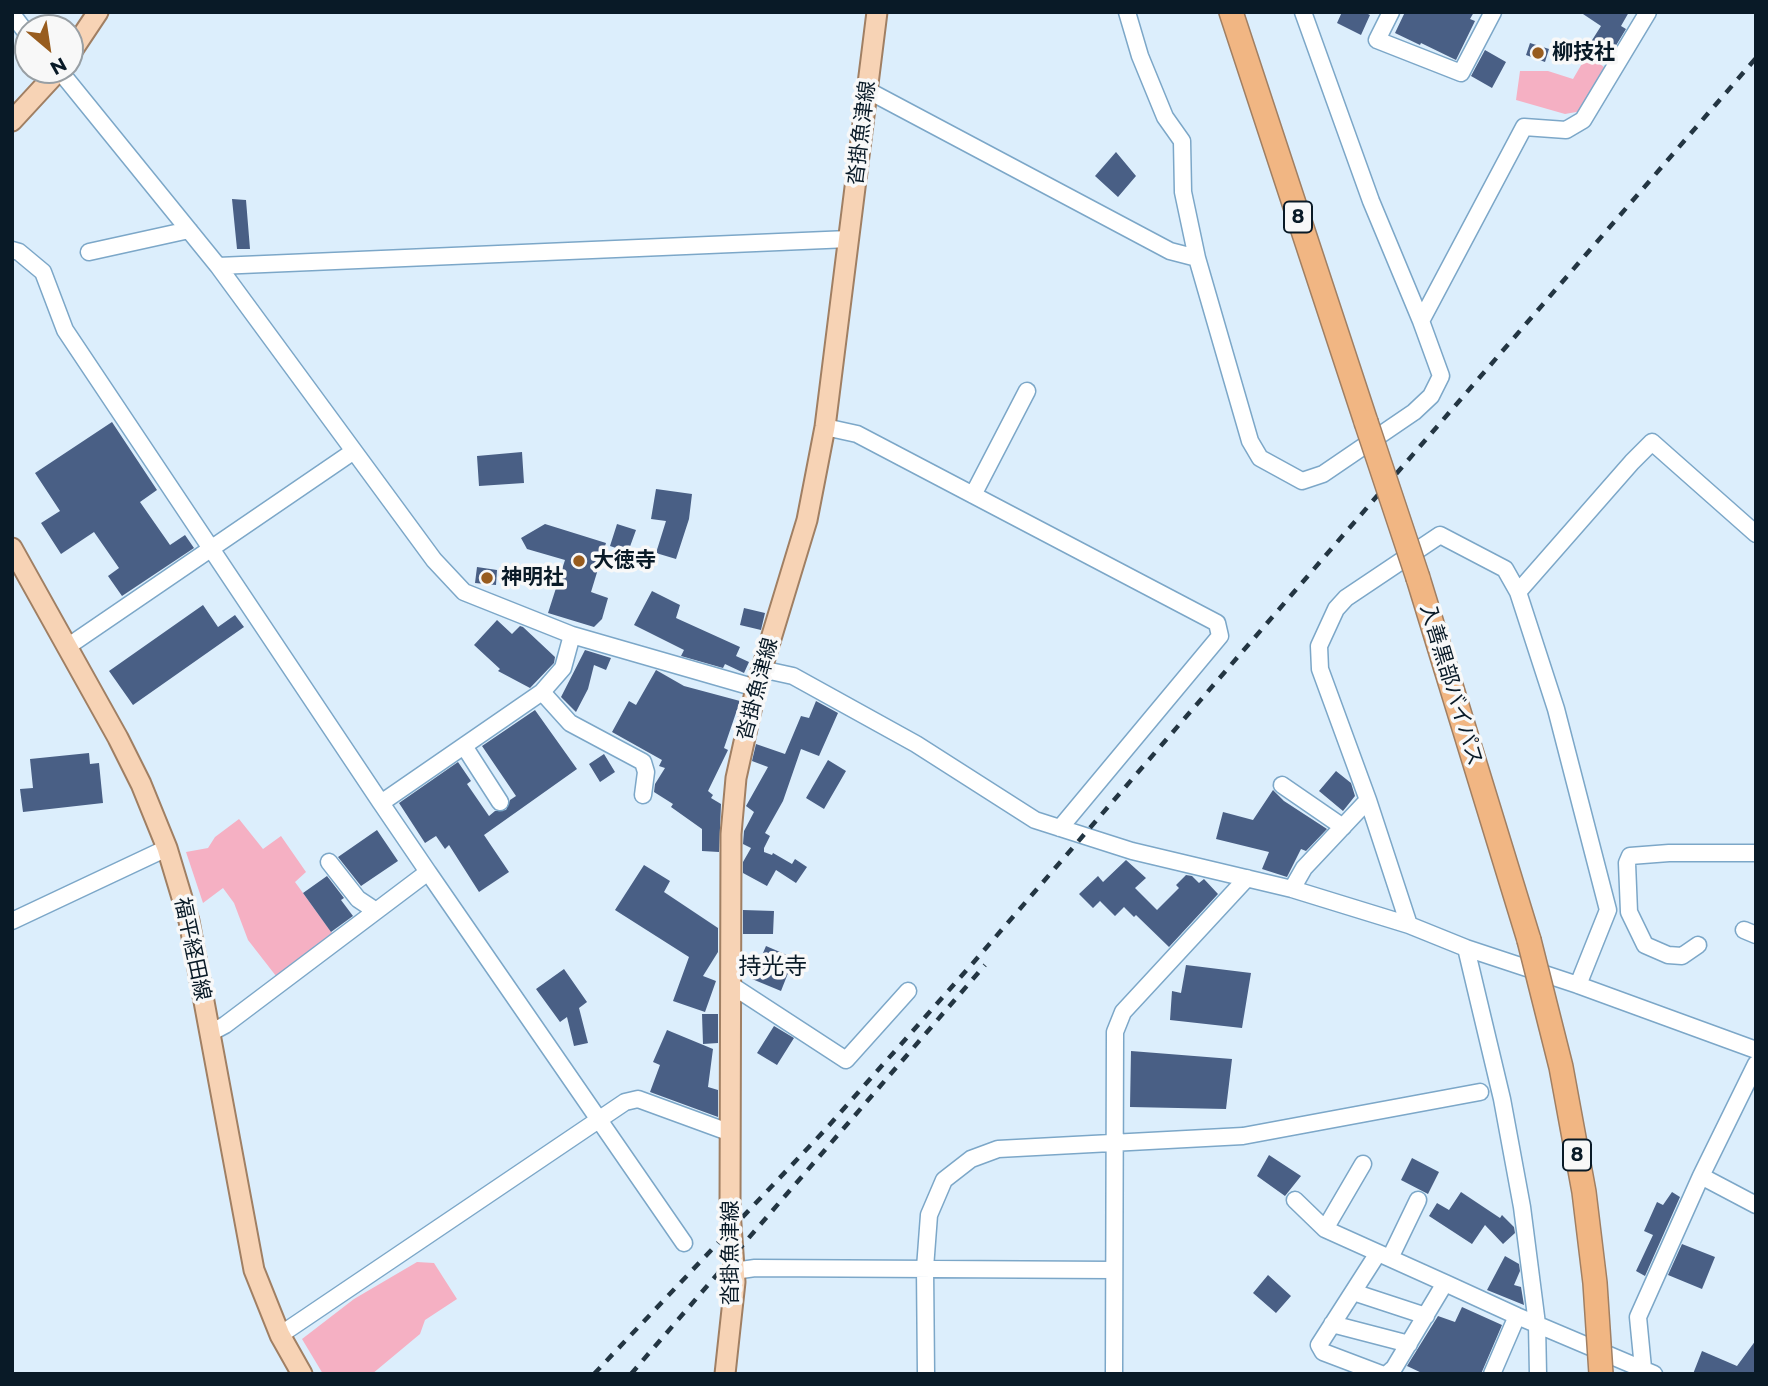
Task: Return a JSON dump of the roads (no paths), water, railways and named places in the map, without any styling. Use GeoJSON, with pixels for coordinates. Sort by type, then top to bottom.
{"type":"FeatureCollection","features":[{"type":"Feature","properties":{"kind":"highway","name":"入善黒部バイパス"},"geometry":{"type":"LineString","coordinates":[[1231,12],[1418,578],[1529,940],[1561,1067],[1584,1192],[1595,1283],[1601,1374]]}},
{"type":"Feature","properties":{"kind":"main road"},"geometry":{"type":"LineString","coordinates":[[84,33],[98,12]]}},
{"type":"Feature","properties":{"kind":"main road","name":"沓掛魚津線"},"geometry":{"type":"LineString","coordinates":[[726,1374],[734,1271],[730,1210],[731,834],[736,778],[758,678],[807,520],[825,427],[877,12]]}},
{"type":"Feature","properties":{"kind":"main road"},"geometry":{"type":"LineString","coordinates":[[12,121],[46,84]]}},
{"type":"Feature","properties":{"kind":"main road","name":"福平経田線"},"geometry":{"type":"LineString","coordinates":[[12,548],[141,785],[167,848],[189,921],[254,1270],[280,1335],[302,1374]]}},
{"type":"Feature","properties":{"kind":"street"},"geometry":{"type":"LineString","coordinates":[[1127,12],[1140,56],[1165,117],[1182,141],[1183,192],[1197,258],[1250,441],[1260,458],[1303,481],[1323,474],[1414,412],[1431,396],[1441,376],[1341,124],[1303,12]]}},
{"type":"Feature","properties":{"kind":"street"},"geometry":{"type":"LineString","coordinates":[[1391,12],[1377,40],[1461,73],[1493,12]]}},
{"type":"Feature","properties":{"kind":"street"},"geometry":{"type":"LineString","coordinates":[[1421,321],[1524,127],[1566,130],[1583,120],[1648,12]]}},
{"type":"Feature","properties":{"kind":"street"},"geometry":{"type":"LineString","coordinates":[[70,84],[218,266],[435,560],[464,592],[572,635],[758,678],[793,676],[916,744],[1035,820],[1082,837],[1292,889],[1409,925],[1466,948],[1578,985],[1756,1050]]}},
{"type":"Feature","properties":{"kind":"street"},"geometry":{"type":"LineString","coordinates":[[867,90],[1170,251],[1197,258]]}},
{"type":"Feature","properties":{"kind":"street"},"geometry":{"type":"LineString","coordinates":[[89,251],[189,230]]}},
{"type":"Feature","properties":{"kind":"street"},"geometry":{"type":"LineString","coordinates":[[218,266],[849,239]]}},
{"type":"Feature","properties":{"kind":"street"},"geometry":{"type":"LineString","coordinates":[[12,250],[43,272],[65,330],[209,549],[684,1243]]}},
{"type":"Feature","properties":{"kind":"street"},"geometry":{"type":"LineString","coordinates":[[973,495],[1027,391]]}},
{"type":"Feature","properties":{"kind":"street"},"geometry":{"type":"LineString","coordinates":[[825,427],[858,434],[1217,623],[1220,636],[1060,828]]}},
{"type":"Feature","properties":{"kind":"street"},"geometry":{"type":"LineString","coordinates":[[1518,592],[1652,442],[1756,534]]}},
{"type":"Feature","properties":{"kind":"street"},"geometry":{"type":"LineString","coordinates":[[67,647],[354,452]]}},
{"type":"Feature","properties":{"kind":"street"},"geometry":{"type":"LineString","coordinates":[[1409,925],[1368,800],[1320,669],[1320,646],[1336,609],[1346,598],[1440,535],[1505,569],[1518,592],[1556,709],[1608,910],[1578,985]]}},
{"type":"Feature","properties":{"kind":"street"},"geometry":{"type":"LineString","coordinates":[[381,803],[542,692],[563,668],[572,635]]}},
{"type":"Feature","properties":{"kind":"street"},"geometry":{"type":"LineString","coordinates":[[542,692],[570,723],[643,762],[646,772],[643,795]]}},
{"type":"Feature","properties":{"kind":"street"},"geometry":{"type":"LineString","coordinates":[[464,746],[500,802]]}},
{"type":"Feature","properties":{"kind":"street"},"geometry":{"type":"LineString","coordinates":[[1282,785],[1343,827]]}},
{"type":"Feature","properties":{"kind":"street"},"geometry":{"type":"LineString","coordinates":[[1292,889],[1304,868],[1368,800]]}},
{"type":"Feature","properties":{"kind":"street"},"geometry":{"type":"LineString","coordinates":[[12,920],[167,848]]}},
{"type":"Feature","properties":{"kind":"street"},"geometry":{"type":"LineString","coordinates":[[1698,945],[1682,956],[1668,955],[1645,945],[1629,912],[1627,863],[1630,856],[1756,853]]}},
{"type":"Feature","properties":{"kind":"street"},"geometry":{"type":"LineString","coordinates":[[329,862],[358,899],[376,911]]}},
{"type":"Feature","properties":{"kind":"street"},"geometry":{"type":"LineString","coordinates":[[210,1033],[225,1025],[428,872]]}},
{"type":"Feature","properties":{"kind":"street"},"geometry":{"type":"LineString","coordinates":[[1114,1374],[1115,1032],[1123,1012],[1247,878]]}},
{"type":"Feature","properties":{"kind":"street"},"geometry":{"type":"LineString","coordinates":[[1466,948],[1505,1113],[1522,1207],[1537,1324],[1538,1374]]}},
{"type":"Feature","properties":{"kind":"street"},"geometry":{"type":"LineString","coordinates":[[731,985],[846,1060],[908,991]]}},
{"type":"Feature","properties":{"kind":"street"},"geometry":{"type":"LineString","coordinates":[[1648,1371],[1638,1317],[1701,1176],[1756,1063]]}},
{"type":"Feature","properties":{"kind":"street"},"geometry":{"type":"LineString","coordinates":[[926,1374],[925,1268],[929,1215],[944,1180],[971,1159],[998,1149],[1243,1136],[1480,1092]]}},
{"type":"Feature","properties":{"kind":"street"},"geometry":{"type":"LineString","coordinates":[[280,1335],[625,1102],[638,1099],[731,1133]]}},
{"type":"Feature","properties":{"kind":"street"},"geometry":{"type":"LineString","coordinates":[[1325,1228],[1363,1164]]}},
{"type":"Feature","properties":{"kind":"street"},"geometry":{"type":"LineString","coordinates":[[1701,1176],[1756,1205]]}},
{"type":"Feature","properties":{"kind":"street"},"geometry":{"type":"LineString","coordinates":[[1295,1200],[1325,1228],[1517,1316],[1648,1371]]}},
{"type":"Feature","properties":{"kind":"street"},"geometry":{"type":"LineString","coordinates":[[1418,1200],[1384,1256],[1353,1292],[1332,1324],[1319,1345],[1322,1352],[1392,1372],[1445,1283]]}},
{"type":"Feature","properties":{"kind":"street"},"geometry":{"type":"LineString","coordinates":[[734,1271],[755,1268],[1113,1270]]}},
{"type":"Feature","properties":{"kind":"street"},"geometry":{"type":"LineString","coordinates":[[1353,1292],[1426,1316]]}},
{"type":"Feature","properties":{"kind":"street"},"geometry":{"type":"LineString","coordinates":[[1492,1374],[1517,1316]]}},
{"type":"Feature","properties":{"kind":"street"},"geometry":{"type":"LineString","coordinates":[[1332,1324],[1409,1344]]}},
{"type":"Feature","properties":{"kind":"railway"},"geometry":{"type":"LineString","coordinates":[[594,1374],[824,1131],[973,963],[1756,58]]}},
{"type":"Feature","properties":{"kind":"railway"},"geometry":{"type":"LineString","coordinates":[[631,1374],[985,965]]}},
{"type":"Feature","properties":{"kind":"place","name":"柳技社"},"geometry":{"type":"Point","coordinates":[1538,53]}},
{"type":"Feature","properties":{"kind":"place","name":"大徳寺"},"geometry":{"type":"Point","coordinates":[579,561]}},
{"type":"Feature","properties":{"kind":"place","name":"神明社"},"geometry":{"type":"Point","coordinates":[487,578]}},
{"type":"Feature","properties":{"kind":"district","name":"持光寺"},"geometry":{"type":"Point","coordinates":[773,967]}}]}
